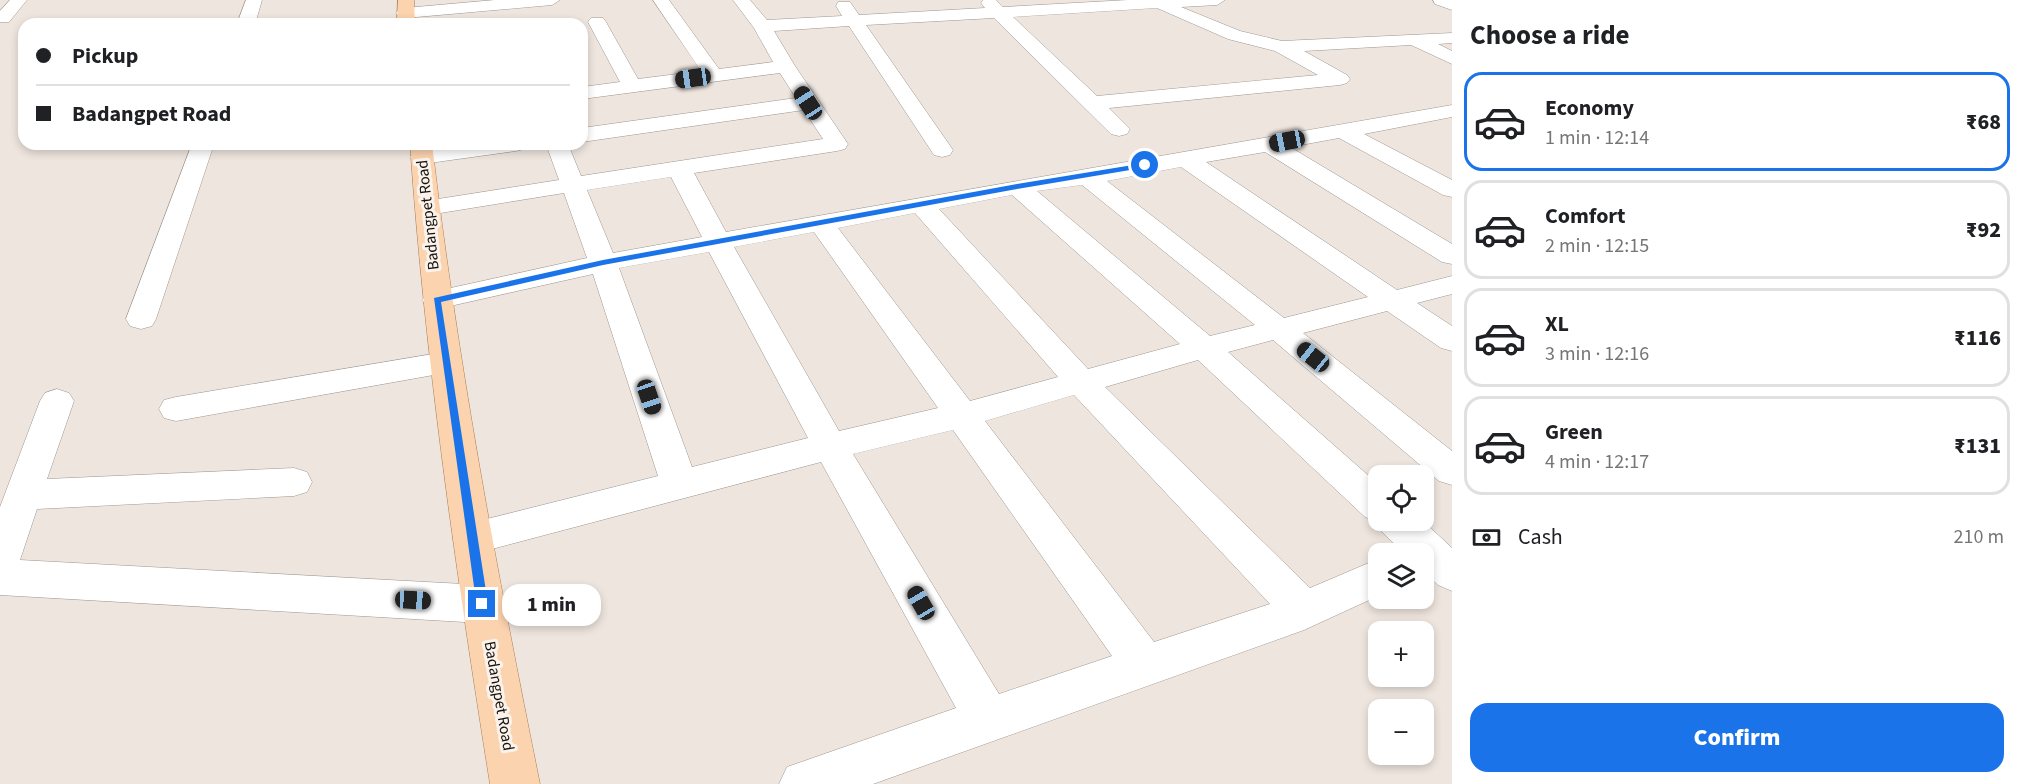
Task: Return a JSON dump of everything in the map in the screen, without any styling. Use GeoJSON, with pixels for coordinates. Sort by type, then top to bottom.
{"type":"FeatureCollection","features":[{"type":"Feature","properties":{"kind":"main road","name":"Badangpet Road"},"geometry":{"type":"LineString","coordinates":[[421,151],[445,363],[482,604],[515,784]]}},
{"type":"Feature","properties":{"kind":"street"},"geometry":{"type":"LineString","coordinates":[[3,18],[19,0]]}},
{"type":"Feature","properties":{"kind":"street"},"geometry":{"type":"LineString","coordinates":[[248,18],[254,0]]}},
{"type":"Feature","properties":{"kind":"street"},"geometry":{"type":"LineString","coordinates":[[406,12],[552,0]]}},
{"type":"Feature","properties":{"kind":"street"},"geometry":{"type":"LineString","coordinates":[[661,0],[713,75]]}},
{"type":"Feature","properties":{"kind":"street"},"geometry":{"type":"LineString","coordinates":[[428,207],[837,144],[808,103],[762,26],[741,0]]}},
{"type":"Feature","properties":{"kind":"street"},"geometry":{"type":"LineString","coordinates":[[839,0],[942,150]]}},
{"type":"Feature","properties":{"kind":"street"},"geometry":{"type":"LineString","coordinates":[[762,26],[854,21],[992,6],[1217,0]]}},
{"type":"Feature","properties":{"kind":"street"},"geometry":{"type":"LineString","coordinates":[[1441,0],[1452,5]]}},
{"type":"Feature","properties":{"kind":"street"},"geometry":{"type":"LineString","coordinates":[[1091,103],[1341,79],[1282,47],[1234,35],[1154,2]]}},
{"type":"Feature","properties":{"kind":"street"},"geometry":{"type":"LineString","coordinates":[[992,6],[1119,129]]}},
{"type":"Feature","properties":{"kind":"street"},"geometry":{"type":"LineString","coordinates":[[588,18],[633,86]]}},
{"type":"Feature","properties":{"kind":"street"},"geometry":{"type":"LineString","coordinates":[[1282,47],[1452,38]]}},
{"type":"Feature","properties":{"kind":"street"},"geometry":{"type":"LineString","coordinates":[[1414,39],[1452,58]]}},
{"type":"Feature","properties":{"kind":"street"},"geometry":{"type":"LineString","coordinates":[[588,92],[785,66]]}},
{"type":"Feature","properties":{"kind":"street"},"geometry":{"type":"LineString","coordinates":[[588,134],[808,103]]}},
{"type":"Feature","properties":{"kind":"street"},"geometry":{"type":"LineString","coordinates":[[437,300],[603,263],[1017,187],[1087,177],[1412,117],[1447,121]]}},
{"type":"Feature","properties":{"kind":"street"},"geometry":{"type":"LineString","coordinates":[[1342,131],[1452,190]]}},
{"type":"Feature","properties":{"kind":"street"},"geometry":{"type":"LineString","coordinates":[[1269,144],[1452,256]]}},
{"type":"Feature","properties":{"kind":"street"},"geometry":{"type":"LineString","coordinates":[[141,318],[201,150]]}},
{"type":"Feature","properties":{"kind":"street"},"geometry":{"type":"LineString","coordinates":[[559,150],[603,263],[680,486]]}},
{"type":"Feature","properties":{"kind":"street"},"geometry":{"type":"LineString","coordinates":[[1184,158],[1452,341]]}},
{"type":"Feature","properties":{"kind":"street"},"geometry":{"type":"LineString","coordinates":[[679,168],[717,243],[830,446],[988,720]]}},
{"type":"Feature","properties":{"kind":"street"},"geometry":{"type":"LineString","coordinates":[[1087,177],[1279,329],[1452,471]]}},
{"type":"Feature","properties":{"kind":"street"},"geometry":{"type":"LineString","coordinates":[[1017,187],[1204,348],[1368,497]]}},
{"type":"Feature","properties":{"kind":"street"},"geometry":{"type":"LineString","coordinates":[[922,206],[1082,383],[1304,611]]}},
{"type":"Feature","properties":{"kind":"street"},"geometry":{"type":"LineString","coordinates":[[820,223],[1144,665]]}},
{"type":"Feature","properties":{"kind":"street"},"geometry":{"type":"LineString","coordinates":[[473,538],[830,446],[962,415],[1204,348],[1452,285]]}},
{"type":"Feature","properties":{"kind":"street"},"geometry":{"type":"LineString","coordinates":[[176,409],[445,363]]}},
{"type":"Feature","properties":{"kind":"street"},"geometry":{"type":"LineString","coordinates":[[0,560],[57,401]]}},
{"type":"Feature","properties":{"kind":"street"},"geometry":{"type":"LineString","coordinates":[[23,495],[294,482]]}},
{"type":"Feature","properties":{"kind":"street"},"geometry":{"type":"LineString","coordinates":[[1408,531],[1439,557]]}},
{"type":"Feature","properties":{"kind":"street"},"geometry":{"type":"LineString","coordinates":[[0,577],[482,604]]}},
{"type":"Feature","properties":{"kind":"street"},"geometry":{"type":"LineString","coordinates":[[804,784],[1304,611],[1368,581]]}},
{"type":"Feature","properties":{"kind":"route"},"geometry":{"type":"LineString","coordinates":[[482,604],[437,300],[603,263],[1145,165]]}}]}
